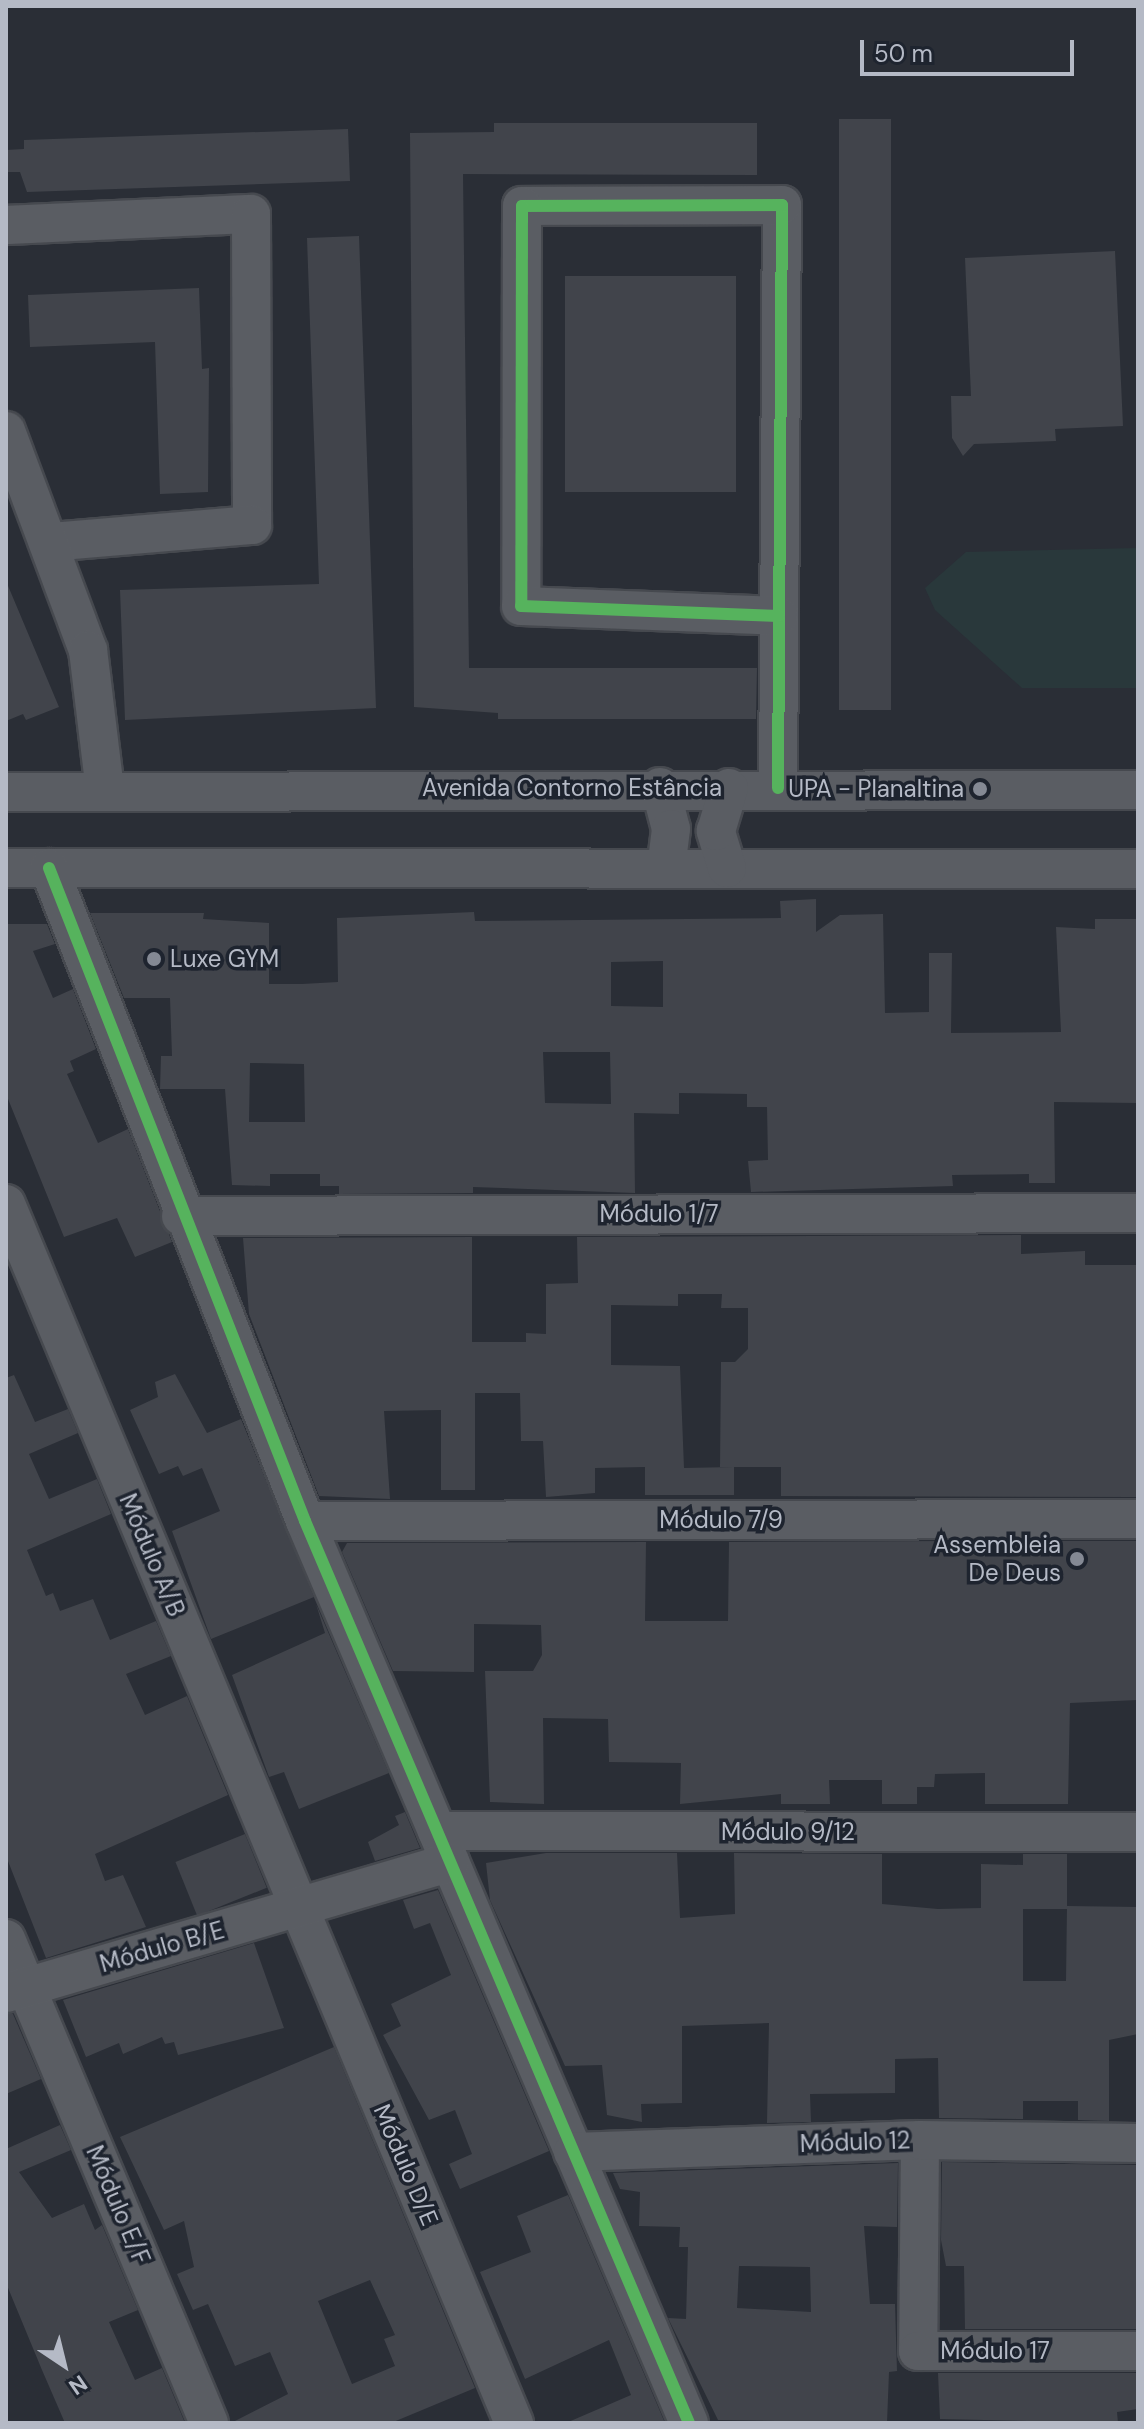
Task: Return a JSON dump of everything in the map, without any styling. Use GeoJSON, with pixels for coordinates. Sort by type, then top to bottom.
{"type":"FeatureCollection","features":[{"type":"Feature","properties":{"kind":"street"},"geometry":{"type":"LineString","coordinates":[[778,788],[782,205],[522,206],[521,606],[779,616]]}},
{"type":"Feature","properties":{"kind":"street"},"geometry":{"type":"LineString","coordinates":[[6,225],[251,214],[252,525],[50,542]]}},
{"type":"Feature","properties":{"kind":"street"},"geometry":{"type":"LineString","coordinates":[[6,431],[88,650],[105,791]]}},
{"type":"Feature","properties":{"kind":"street"},"geometry":{"type":"LineString","coordinates":[[660,787],[671,829],[666,869]]}},
{"type":"Feature","properties":{"kind":"street","name":"Avenida Contorno Estância"},"geometry":{"type":"LineString","coordinates":[[6,792],[660,787],[1138,790]]}},
{"type":"Feature","properties":{"kind":"street"},"geometry":{"type":"LineString","coordinates":[[727,868],[716,831],[729,788]]}},
{"type":"Feature","properties":{"kind":"street"},"geometry":{"type":"LineString","coordinates":[[6,868],[1138,869]]}},
{"type":"Feature","properties":{"kind":"street"},"geometry":{"type":"LineString","coordinates":[[49,868],[181,1216],[305,1521],[689,2423]]}},
{"type":"Feature","properties":{"kind":"street","name":"Módulo A/B"},"geometry":{"type":"LineString","coordinates":[[6,1204],[298,1906]]}},
{"type":"Feature","properties":{"kind":"street","name":"Módulo 1/7"},"geometry":{"type":"LineString","coordinates":[[181,1216],[1138,1213]]}},
{"type":"Feature","properties":{"kind":"street","name":"Módulo 7/9"},"geometry":{"type":"LineString","coordinates":[[305,1521],[1138,1519]]}},
{"type":"Feature","properties":{"kind":"street","name":"Módulo 9/12"},"geometry":{"type":"LineString","coordinates":[[298,1906],[444,1846],[1138,1832]]}},
{"type":"Feature","properties":{"kind":"street","name":"Módulo B/E"},"geometry":{"type":"LineString","coordinates":[[16,1990],[298,1906]]}},
{"type":"Feature","properties":{"kind":"street","name":"Módulo D/E"},"geometry":{"type":"LineString","coordinates":[[298,1906],[514,2423]]}},
{"type":"Feature","properties":{"kind":"street","name":"Módulo E/F"},"geometry":{"type":"LineString","coordinates":[[6,1939],[16,1990],[209,2423]]}},
{"type":"Feature","properties":{"kind":"street","name":"Módulo 12"},"geometry":{"type":"LineString","coordinates":[[573,2152],[920,2140],[1138,2143]]}},
{"type":"Feature","properties":{"kind":"street","name":"Módulo 17"},"geometry":{"type":"LineString","coordinates":[[920,2140],[918,2351],[1138,2351]]}},
{"type":"Feature","properties":{"kind":"shaded area"},"geometry":{"type":"Polygon","coordinates":[[[1138,548],[1138,688],[1022,688],[935,610],[925,588],[966,552],[1138,548]]]}},
{"type":"Feature","properties":{"kind":"building"},"geometry":{"type":"Polygon","coordinates":[[[839,119],[891,119],[891,710],[839,710],[839,119]]]}},
{"type":"Feature","properties":{"kind":"building"},"geometry":{"type":"Polygon","coordinates":[[[494,123],[757,123],[757,175],[463,174],[469,668],[757,668],[756,719],[498,719],[498,713],[414,707],[410,133],[494,132],[494,123]]]}},
{"type":"Feature","properties":{"kind":"building"},"geometry":{"type":"Polygon","coordinates":[[[348,129],[350,181],[27,192],[20,172],[6,172],[6,150],[24,149],[24,140],[348,129]]]}},
{"type":"Feature","properties":{"kind":"building"},"geometry":{"type":"Polygon","coordinates":[[[359,236],[376,708],[125,720],[120,590],[319,584],[307,238],[359,236]]]}},
{"type":"Feature","properties":{"kind":"building"},"geometry":{"type":"Polygon","coordinates":[[[1115,251],[1123,426],[1055,429],[1056,441],[974,444],[963,456],[952,438],[951,396],[971,396],[965,258],[1115,251]]]}},
{"type":"Feature","properties":{"kind":"building"},"geometry":{"type":"Polygon","coordinates":[[[565,276],[736,276],[736,492],[565,492],[565,276]]]}},
{"type":"Feature","properties":{"kind":"building"},"geometry":{"type":"Polygon","coordinates":[[[199,288],[202,369],[209,368],[208,492],[160,494],[155,342],[30,347],[28,295],[199,288]]]}},
{"type":"Feature","properties":{"kind":"building"},"geometry":{"type":"Polygon","coordinates":[[[6,581],[59,707],[26,720],[23,714],[6,721],[6,581]]]}},
{"type":"Feature","properties":{"kind":"building"},"geometry":{"type":"Polygon","coordinates":[[[816,899],[816,932],[840,915],[883,914],[885,1013],[929,1012],[929,953],[952,953],[951,1033],[1061,1032],[1056,927],[1095,929],[1095,919],[1138,919],[1138,1103],[1054,1102],[1055,1183],[1029,1183],[1029,1174],[952,1175],[953,1186],[751,1192],[748,1161],[768,1160],[767,1107],[747,1107],[747,1094],[679,1093],[679,1114],[634,1113],[635,1193],[473,1187],[473,1193],[339,1194],[339,1186],[320,1186],[320,1174],[270,1174],[270,1186],[232,1185],[225,1089],[160,1089],[161,1056],[172,1056],[170,998],[124,998],[90,913],[204,913],[203,919],[269,923],[269,984],[302,984],[338,982],[337,918],[474,912],[475,921],[781,918],[780,901],[816,899]],[[663,961],[611,962],[611,1006],[663,1007],[663,961]],[[543,1052],[545,1103],[611,1104],[610,1052],[543,1052]],[[250,1063],[249,1122],[305,1122],[304,1064],[250,1063]]]}},
{"type":"Feature","properties":{"kind":"building"},"geometry":{"type":"Polygon","coordinates":[[[6,924],[47,924],[55,944],[33,951],[53,998],[73,989],[96,1049],[70,1061],[74,1071],[67,1074],[98,1143],[128,1129],[172,1242],[135,1257],[117,1218],[64,1237],[6,1094],[6,924]]]}},
{"type":"Feature","properties":{"kind":"building"},"geometry":{"type":"Polygon","coordinates":[[[1021,1235],[1021,1254],[1085,1251],[1085,1265],[1138,1265],[1138,1497],[781,1496],[781,1467],[734,1467],[734,1495],[645,1495],[645,1467],[595,1468],[595,1493],[546,1497],[543,1441],[521,1441],[520,1393],[475,1393],[475,1490],[441,1490],[441,1410],[384,1411],[390,1499],[319,1496],[249,1314],[243,1238],[472,1237],[472,1342],[526,1342],[526,1333],[546,1334],[546,1284],[578,1283],[577,1237],[1021,1235]],[[678,1294],[678,1306],[611,1305],[611,1365],[680,1366],[684,1468],[734,1467],[720,1467],[721,1362],[735,1362],[748,1349],[748,1308],[721,1308],[722,1294],[678,1294]]]}},
{"type":"Feature","properties":{"kind":"building"},"geometry":{"type":"Polygon","coordinates":[[[175,1374],[207,1433],[241,1419],[314,1597],[211,1639],[172,1531],[220,1511],[202,1468],[183,1476],[178,1466],[159,1474],[130,1410],[158,1397],[155,1382],[175,1374]]]}},
{"type":"Feature","properties":{"kind":"building"},"geometry":{"type":"Polygon","coordinates":[[[14,1375],[35,1422],[68,1409],[78,1433],[29,1454],[49,1499],[97,1479],[111,1514],[27,1550],[46,1596],[53,1593],[60,1611],[93,1599],[110,1640],[156,1621],[171,1656],[126,1674],[145,1715],[187,1696],[228,1795],[95,1854],[105,1881],[123,1875],[146,1927],[46,1958],[6,1856],[6,1378],[14,1375]]]}},
{"type":"Feature","properties":{"kind":"building"},"geometry":{"type":"Polygon","coordinates":[[[1138,1541],[1138,1700],[1070,1703],[1068,1804],[985,1804],[985,1773],[935,1774],[934,1787],[917,1787],[917,1804],[882,1804],[882,1780],[829,1780],[830,1804],[781,1804],[781,1794],[680,1804],[681,1763],[609,1762],[608,1719],[543,1718],[544,1804],[490,1802],[485,1671],[533,1671],[542,1655],[541,1625],[474,1624],[474,1672],[393,1671],[342,1552],[347,1543],[646,1542],[645,1621],[728,1621],[729,1542],[1138,1541]]]}},
{"type":"Feature","properties":{"kind":"building"},"geometry":{"type":"Polygon","coordinates":[[[316,1604],[389,1773],[299,1809],[284,1772],[269,1777],[232,1675],[325,1633],[316,1604]]]}},
{"type":"Feature","properties":{"kind":"building"},"geometry":{"type":"Polygon","coordinates":[[[405,1812],[420,1848],[375,1861],[368,1842],[399,1825],[395,1816],[405,1812]]]}},
{"type":"Feature","properties":{"kind":"building"},"geometry":{"type":"Polygon","coordinates":[[[245,1834],[267,1888],[197,1916],[175,1862],[245,1834]]]}},
{"type":"Feature","properties":{"kind":"building"},"geometry":{"type":"Polygon","coordinates":[[[546,1853],[677,1853],[680,1918],[735,1914],[734,1853],[882,1854],[882,1904],[938,1909],[981,1908],[981,1864],[1023,1865],[1023,1854],[1067,1854],[1067,1906],[1138,1907],[1138,2034],[1109,2040],[1109,2121],[1078,2120],[1078,2101],[1023,2101],[1023,2119],[939,2118],[938,2058],[895,2059],[895,2093],[810,2094],[811,2122],[767,2123],[769,2023],[682,2026],[682,2103],[641,2104],[642,2122],[607,2115],[602,2065],[565,2066],[490,1900],[486,1863],[546,1853]],[[1023,1909],[1023,1981],[1066,1981],[1067,1909],[1023,1909]]]}},
{"type":"Feature","properties":{"kind":"building"},"geometry":{"type":"Polygon","coordinates":[[[438,1890],[549,2151],[460,2189],[449,2164],[472,2154],[455,2110],[429,2120],[383,2035],[401,2026],[391,2004],[451,1975],[430,1923],[414,1929],[403,1900],[438,1890]]]}},
{"type":"Feature","properties":{"kind":"building"},"geometry":{"type":"Polygon","coordinates":[[[254,1943],[284,2028],[178,2055],[174,2042],[165,2044],[162,2037],[123,2054],[119,2043],[86,2057],[63,2000],[254,1943]]]}},
{"type":"Feature","properties":{"kind":"building"},"geometry":{"type":"Polygon","coordinates":[[[6,2014],[13,2014],[41,2079],[6,2094],[6,2014]]]}},
{"type":"Feature","properties":{"kind":"building"},"geometry":{"type":"Polygon","coordinates":[[[334,2047],[475,2388],[391,2423],[231,2423],[288,2394],[270,2352],[235,2366],[208,2304],[193,2310],[177,2274],[194,2267],[184,2221],[164,2230],[120,2137],[334,2047]],[[370,2280],[318,2301],[352,2384],[395,2366],[384,2339],[395,2335],[370,2280]]]}},
{"type":"Feature","properties":{"kind":"building"},"geometry":{"type":"Polygon","coordinates":[[[60,2125],[71,2150],[19,2172],[52,2218],[84,2204],[95,2230],[102,2225],[138,2310],[109,2322],[135,2380],[162,2368],[185,2423],[65,2423],[42,2370],[6,2283],[6,2149],[60,2125]]]}},
{"type":"Feature","properties":{"kind":"building"},"geometry":{"type":"Polygon","coordinates":[[[942,2162],[1138,2165],[1138,2329],[965,2329],[964,2266],[946,2266],[941,2240],[942,2162]]]}},
{"type":"Feature","properties":{"kind":"building"},"geometry":{"type":"Polygon","coordinates":[[[898,2163],[897,2227],[864,2226],[870,2304],[895,2304],[897,2371],[889,2372],[887,2423],[718,2420],[668,2318],[686,2319],[688,2247],[679,2247],[680,2227],[639,2226],[640,2192],[620,2189],[613,2173],[898,2163]],[[739,2266],[737,2308],[811,2312],[810,2267],[739,2266]]]}},
{"type":"Feature","properties":{"kind":"building"},"geometry":{"type":"Polygon","coordinates":[[[568,2195],[665,2423],[566,2423],[631,2395],[609,2340],[525,2379],[480,2272],[531,2252],[517,2216],[568,2195]]]}},
{"type":"Feature","properties":{"kind":"building"},"geometry":{"type":"Polygon","coordinates":[[[938,2373],[1138,2373],[1138,2409],[1117,2412],[1118,2423],[940,2419],[938,2373]]]}},
{"type":"Feature","properties":{"kind":"cycle path"},"geometry":{"type":"LineString","coordinates":[[778,788],[782,205],[522,206],[521,606],[779,616]]}},
{"type":"Feature","properties":{"kind":"cycle path"},"geometry":{"type":"LineString","coordinates":[[49,868],[305,1521],[689,2423]]}},
{"type":"Feature","properties":{"kind":"place","name":"UPA - Planaltina"},"geometry":{"type":"Point","coordinates":[980,789]}},
{"type":"Feature","properties":{"kind":"place","name":"Luxe GYM"},"geometry":{"type":"Point","coordinates":[154,959]}},
{"type":"Feature","properties":{"kind":"place","name":"Assembleia De Deus"},"geometry":{"type":"Point","coordinates":[1077,1559]}}]}
